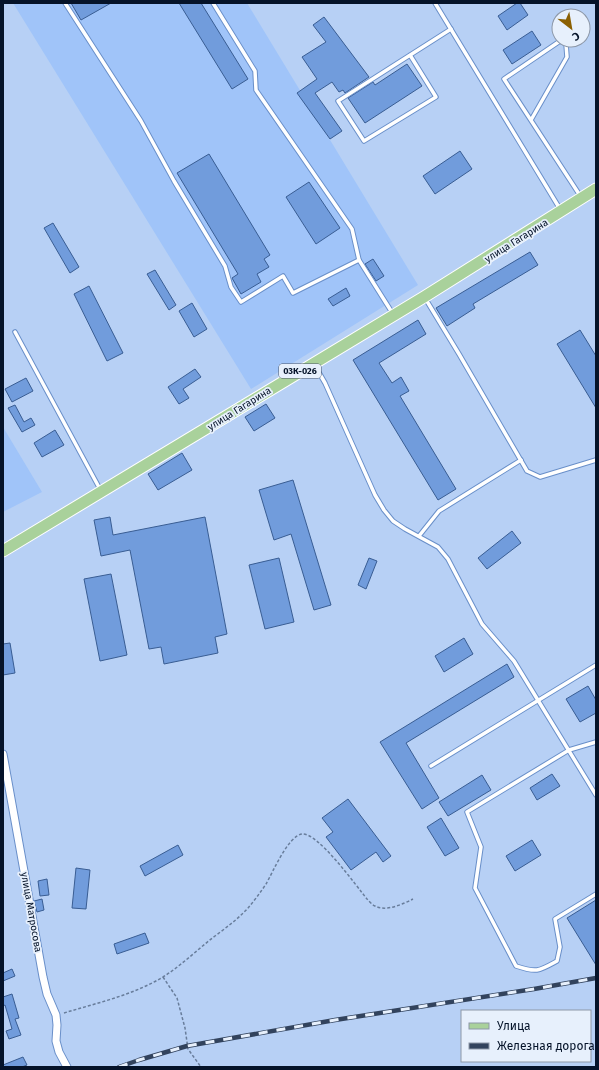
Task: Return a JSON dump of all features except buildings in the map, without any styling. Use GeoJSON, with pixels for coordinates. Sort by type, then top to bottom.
{"type":"FeatureCollection","features":[{"type":"Feature","properties":{"kind":"main road","name":"улица Гагарина"},"geometry":{"type":"LineString","coordinates":[[3,551],[424,297],[596,189]]}},
{"type":"Feature","properties":{"kind":"street","name":"улица Матросова"},"geometry":{"type":"LineString","coordinates":[[3,754],[43,978],[47,994],[56,1015],[56,1041],[59,1052],[67,1067]]}},
{"type":"Feature","properties":{"kind":"lane"},"geometry":{"type":"LineString","coordinates":[[65,3],[141,121],[224,266],[231,287],[241,302],[283,276],[293,293],[359,260]]}},
{"type":"Feature","properties":{"kind":"lane"},"geometry":{"type":"LineString","coordinates":[[213,3],[254,71],[256,90],[352,229],[359,260],[393,315]]}},
{"type":"Feature","properties":{"kind":"lane"},"geometry":{"type":"LineString","coordinates":[[435,3],[562,211]]}},
{"type":"Feature","properties":{"kind":"lane"},"geometry":{"type":"LineString","coordinates":[[410,55],[436,97],[364,141],[338,101],[410,55],[451,29]]}},
{"type":"Feature","properties":{"kind":"lane"},"geometry":{"type":"LineString","coordinates":[[531,120],[567,57],[566,44],[560,40],[504,79],[581,198]]}},
{"type":"Feature","properties":{"kind":"lane"},"geometry":{"type":"LineString","coordinates":[[424,297],[527,471],[540,477],[596,460]]}},
{"type":"Feature","properties":{"kind":"lane"},"geometry":{"type":"LineString","coordinates":[[15,332],[101,492]]}},
{"type":"Feature","properties":{"kind":"lane"},"geometry":{"type":"LineString","coordinates":[[313,363],[325,383],[375,495],[384,510],[393,521],[438,547],[448,559],[482,624],[514,661],[596,795]]}},
{"type":"Feature","properties":{"kind":"lane"},"geometry":{"type":"LineString","coordinates":[[419,536],[439,511],[521,460]]}},
{"type":"Feature","properties":{"kind":"lane"},"geometry":{"type":"LineString","coordinates":[[431,766],[596,665]]}},
{"type":"Feature","properties":{"kind":"lane"},"geometry":{"type":"LineString","coordinates":[[596,742],[569,750],[467,812],[481,847],[475,888],[516,966],[530,971],[542,969],[558,961],[560,947],[555,919],[596,894]]}},
{"type":"Feature","properties":{"kind":"path"},"geometry":{"type":"LineString","coordinates":[[56,1015],[116,998],[163,977],[242,914],[254,901],[266,884],[288,845],[296,837],[303,834],[310,835],[327,850],[374,906],[383,908],[395,906],[413,899]]}},
{"type":"Feature","properties":{"kind":"path"},"geometry":{"type":"LineString","coordinates":[[163,977],[178,998],[188,1049],[201,1067]]}},
{"type":"Feature","properties":{"kind":"shaded area"},"geometry":{"type":"Polygon","coordinates":[[[13,3],[247,3],[418,285],[251,389],[13,3]]]}},
{"type":"Feature","properties":{"kind":"shaded area"},"geometry":{"type":"Polygon","coordinates":[[[3,427],[42,492],[3,512],[3,427]]]}},
{"type":"Feature","properties":{"kind":"railway"},"geometry":{"type":"LineString","coordinates":[[119,1067],[187,1046],[335,1020],[596,978]]}}]}
